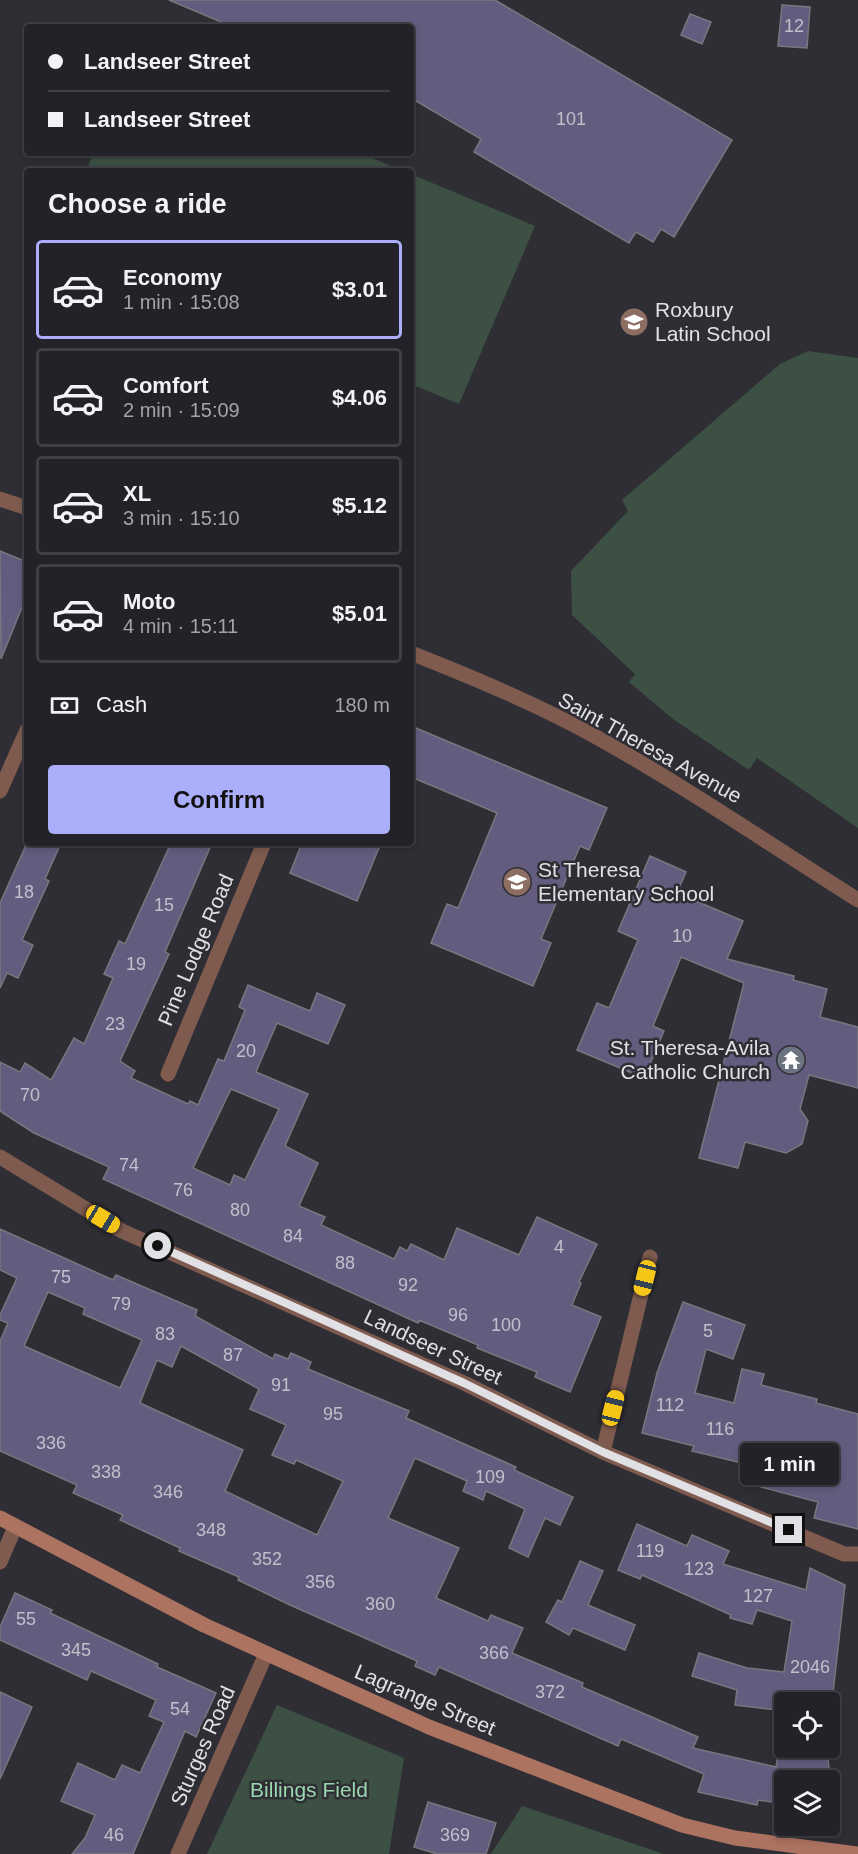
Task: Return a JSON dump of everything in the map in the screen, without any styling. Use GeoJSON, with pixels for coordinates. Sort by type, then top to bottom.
{"type":"FeatureCollection","features":[{"type":"Feature","properties":{"kind":"main road","name":"Lagrange Street"},"geometry":{"type":"LineString","coordinates":[[0,1518],[266,1654],[429,1727],[682,1825],[735,1838],[857,1854]]}},
{"type":"Feature","properties":{"kind":"street"},"geometry":{"type":"LineString","coordinates":[[0,498],[24,507]]}},
{"type":"Feature","properties":{"kind":"street","name":"Saint Theresa Avenue"},"geometry":{"type":"LineString","coordinates":[[414,654],[467,676],[597,737],[734,819],[858,900]]}},
{"type":"Feature","properties":{"kind":"street"},"geometry":{"type":"LineString","coordinates":[[0,791],[24,737]]}},
{"type":"Feature","properties":{"kind":"street","name":"Pine Lodge Road"},"geometry":{"type":"LineString","coordinates":[[168,1074],[263,846]]}},
{"type":"Feature","properties":{"kind":"street","name":"Landseer Street"},"geometry":{"type":"LineString","coordinates":[[0,1157],[122,1231],[464,1383],[603,1452],[844,1554],[858,1554]]}},
{"type":"Feature","properties":{"kind":"street"},"geometry":{"type":"LineString","coordinates":[[603,1452],[650,1257]]}},
{"type":"Feature","properties":{"kind":"street"},"geometry":{"type":"LineString","coordinates":[[0,1562],[15,1527]]}},
{"type":"Feature","properties":{"kind":"street","name":"Sturges Road"},"geometry":{"type":"LineString","coordinates":[[178,1854],[266,1654]]}},
{"type":"Feature","properties":{"kind":"green space"},"geometry":{"type":"Polygon","coordinates":[[[93,156],[367,156],[396,168],[87,168],[93,156]]]}},
{"type":"Feature","properties":{"kind":"green space"},"geometry":{"type":"Polygon","coordinates":[[[414,175],[535,226],[459,404],[414,385],[414,175]]]}},
{"type":"Feature","properties":{"kind":"green space"},"geometry":{"type":"Polygon","coordinates":[[[808,351],[858,358],[858,828],[757,758],[749,770],[673,719],[629,682],[635,674],[572,615],[571,571],[628,511],[622,500],[780,364],[808,351]]]}},
{"type":"Feature","properties":{"kind":"green space","name":"Billings Field"},"geometry":{"type":"Polygon","coordinates":[[[277,1705],[404,1758],[389,1854],[207,1854],[277,1705]]]}},
{"type":"Feature","properties":{"kind":"green space"},"geometry":{"type":"Polygon","coordinates":[[[522,1806],[664,1854],[491,1854],[522,1806]]]}},
{"type":"Feature","properties":{"kind":"building"},"geometry":{"type":"Polygon","coordinates":[[[169,0],[495,0],[732,140],[674,237],[661,229],[653,242],[636,232],[629,243],[474,152],[481,139],[414,100],[414,24],[226,24],[169,0]]]}},
{"type":"Feature","properties":{"kind":"building"},"geometry":{"type":"Polygon","coordinates":[[[782,5],[810,7],[807,48],[778,46],[782,5]]]}},
{"type":"Feature","properties":{"kind":"building"},"geometry":{"type":"Polygon","coordinates":[[[690,14],[711,22],[702,44],[681,35],[690,14]]]}},
{"type":"Feature","properties":{"kind":"building"},"geometry":{"type":"Polygon","coordinates":[[[0,551],[24,561],[24,602],[1,659],[0,551]]]}},
{"type":"Feature","properties":{"kind":"building"},"geometry":{"type":"Polygon","coordinates":[[[414,727],[607,808],[589,850],[580,846],[541,939],[551,943],[533,986],[431,943],[447,904],[458,908],[497,813],[414,778],[414,727]]]}},
{"type":"Feature","properties":{"kind":"building"},"geometry":{"type":"Polygon","coordinates":[[[26,846],[60,846],[45,879],[49,881],[22,940],[33,945],[18,978],[7,973],[0,988],[0,903],[26,846]]]}},
{"type":"Feature","properties":{"kind":"building"},"geometry":{"type":"Polygon","coordinates":[[[170,846],[211,846],[165,952],[169,954],[120,1061],[135,1071],[131,1078],[188,1104],[190,1101],[198,1105],[218,1059],[224,1061],[245,1010],[239,1007],[248,985],[310,1011],[317,993],[345,1005],[328,1044],[277,1023],[256,1072],[308,1094],[285,1146],[318,1163],[299,1206],[325,1217],[321,1225],[394,1259],[400,1247],[407,1251],[411,1244],[444,1260],[457,1228],[519,1255],[537,1217],[597,1244],[579,1282],[581,1283],[572,1305],[601,1317],[570,1392],[535,1377],[537,1372],[477,1348],[478,1345],[419,1320],[418,1323],[103,1179],[109,1167],[34,1133],[0,1111],[0,1062],[20,1072],[25,1063],[51,1080],[74,1038],[84,1044],[113,978],[104,974],[119,941],[125,944],[170,846]],[[231,1089],[193,1168],[230,1185],[234,1175],[245,1180],[279,1109],[231,1089]]]}},
{"type":"Feature","properties":{"kind":"building"},"geometry":{"type":"Polygon","coordinates":[[[301,846],[380,846],[357,901],[290,873],[301,846]]]}},
{"type":"Feature","properties":{"kind":"building"},"geometry":{"type":"Polygon","coordinates":[[[650,856],[686,872],[677,893],[743,921],[727,959],[794,976],[793,980],[827,989],[820,1017],[858,1027],[858,1088],[809,1075],[800,1109],[808,1121],[802,1144],[786,1153],[745,1142],[738,1168],[699,1158],[744,983],[681,957],[653,1026],[664,1031],[644,1078],[577,1050],[597,1003],[609,1008],[638,940],[618,931],[650,856]]]}},
{"type":"Feature","properties":{"kind":"building"},"geometry":{"type":"Polygon","coordinates":[[[0,1229],[113,1280],[116,1275],[197,1310],[195,1316],[273,1359],[275,1354],[288,1359],[291,1353],[311,1362],[308,1369],[409,1411],[406,1418],[516,1467],[514,1470],[573,1497],[560,1525],[545,1518],[528,1557],[509,1548],[525,1509],[486,1491],[483,1500],[463,1491],[467,1481],[415,1458],[388,1518],[459,1548],[436,1598],[488,1621],[491,1615],[523,1628],[512,1653],[583,1683],[582,1687],[698,1737],[693,1748],[776,1767],[777,1758],[828,1758],[829,1770],[774,1770],[774,1802],[758,1800],[757,1805],[698,1792],[704,1774],[621,1739],[618,1746],[439,1667],[435,1675],[415,1666],[417,1661],[290,1605],[238,1580],[239,1577],[179,1551],[180,1548],[120,1520],[123,1515],[73,1493],[77,1485],[0,1451],[0,1341],[8,1323],[0,1320],[0,1315],[17,1278],[0,1270],[0,1229]],[[48,1292],[24,1346],[120,1388],[142,1340],[83,1314],[85,1308],[48,1292]],[[181,1346],[172,1367],[157,1360],[140,1403],[243,1450],[225,1491],[317,1535],[343,1481],[296,1460],[294,1464],[272,1455],[286,1425],[250,1409],[259,1389],[181,1346]]]}},
{"type":"Feature","properties":{"kind":"building"},"geometry":{"type":"Polygon","coordinates":[[[683,1302],[745,1325],[733,1359],[706,1349],[695,1393],[734,1403],[742,1369],[764,1374],[761,1385],[817,1399],[816,1403],[858,1414],[858,1529],[814,1518],[818,1502],[746,1483],[750,1465],[692,1451],[694,1446],[642,1433],[657,1373],[683,1302]]]}},
{"type":"Feature","properties":{"kind":"building"},"geometry":{"type":"Polygon","coordinates":[[[637,1524],[687,1546],[692,1535],[729,1551],[723,1564],[806,1590],[810,1568],[845,1585],[833,1692],[774,1692],[774,1710],[735,1705],[737,1690],[692,1676],[699,1653],[747,1668],[784,1672],[792,1621],[757,1610],[752,1624],[730,1618],[731,1615],[642,1575],[640,1579],[618,1570],[637,1524]]]}},
{"type":"Feature","properties":{"kind":"building"},"geometry":{"type":"Polygon","coordinates":[[[580,1561],[603,1571],[588,1605],[635,1625],[625,1650],[573,1628],[569,1635],[546,1622],[558,1600],[562,1602],[580,1561]]]}},
{"type":"Feature","properties":{"kind":"building"},"geometry":{"type":"Polygon","coordinates":[[[15,1593],[52,1610],[50,1613],[158,1664],[157,1667],[216,1693],[196,1737],[185,1731],[133,1854],[72,1854],[85,1838],[95,1815],[61,1801],[78,1763],[115,1780],[122,1765],[140,1773],[164,1722],[149,1716],[156,1700],[91,1671],[87,1680],[0,1640],[0,1627],[15,1593]]]}},
{"type":"Feature","properties":{"kind":"building"},"geometry":{"type":"Polygon","coordinates":[[[0,1692],[32,1707],[0,1779],[0,1692]]]}},
{"type":"Feature","properties":{"kind":"building"},"geometry":{"type":"Polygon","coordinates":[[[428,1802],[496,1823],[486,1854],[437,1854],[414,1847],[428,1802]]]}},
{"type":"Feature","properties":{"kind":"place","name":"Roxbury Latin School"},"geometry":{"type":"Point","coordinates":[634,322]}},
{"type":"Feature","properties":{"kind":"place","name":"St Theresa Elementary School"},"geometry":{"type":"Point","coordinates":[517,882]}},
{"type":"Feature","properties":{"kind":"place","name":"St. Theresa-Avila Catholic Church"},"geometry":{"type":"Point","coordinates":[791,1060]}},
{"type":"Feature","properties":{"kind":"route"},"geometry":{"type":"LineString","coordinates":[[158,1246],[464,1383],[603,1452],[789,1530]]}}]}
